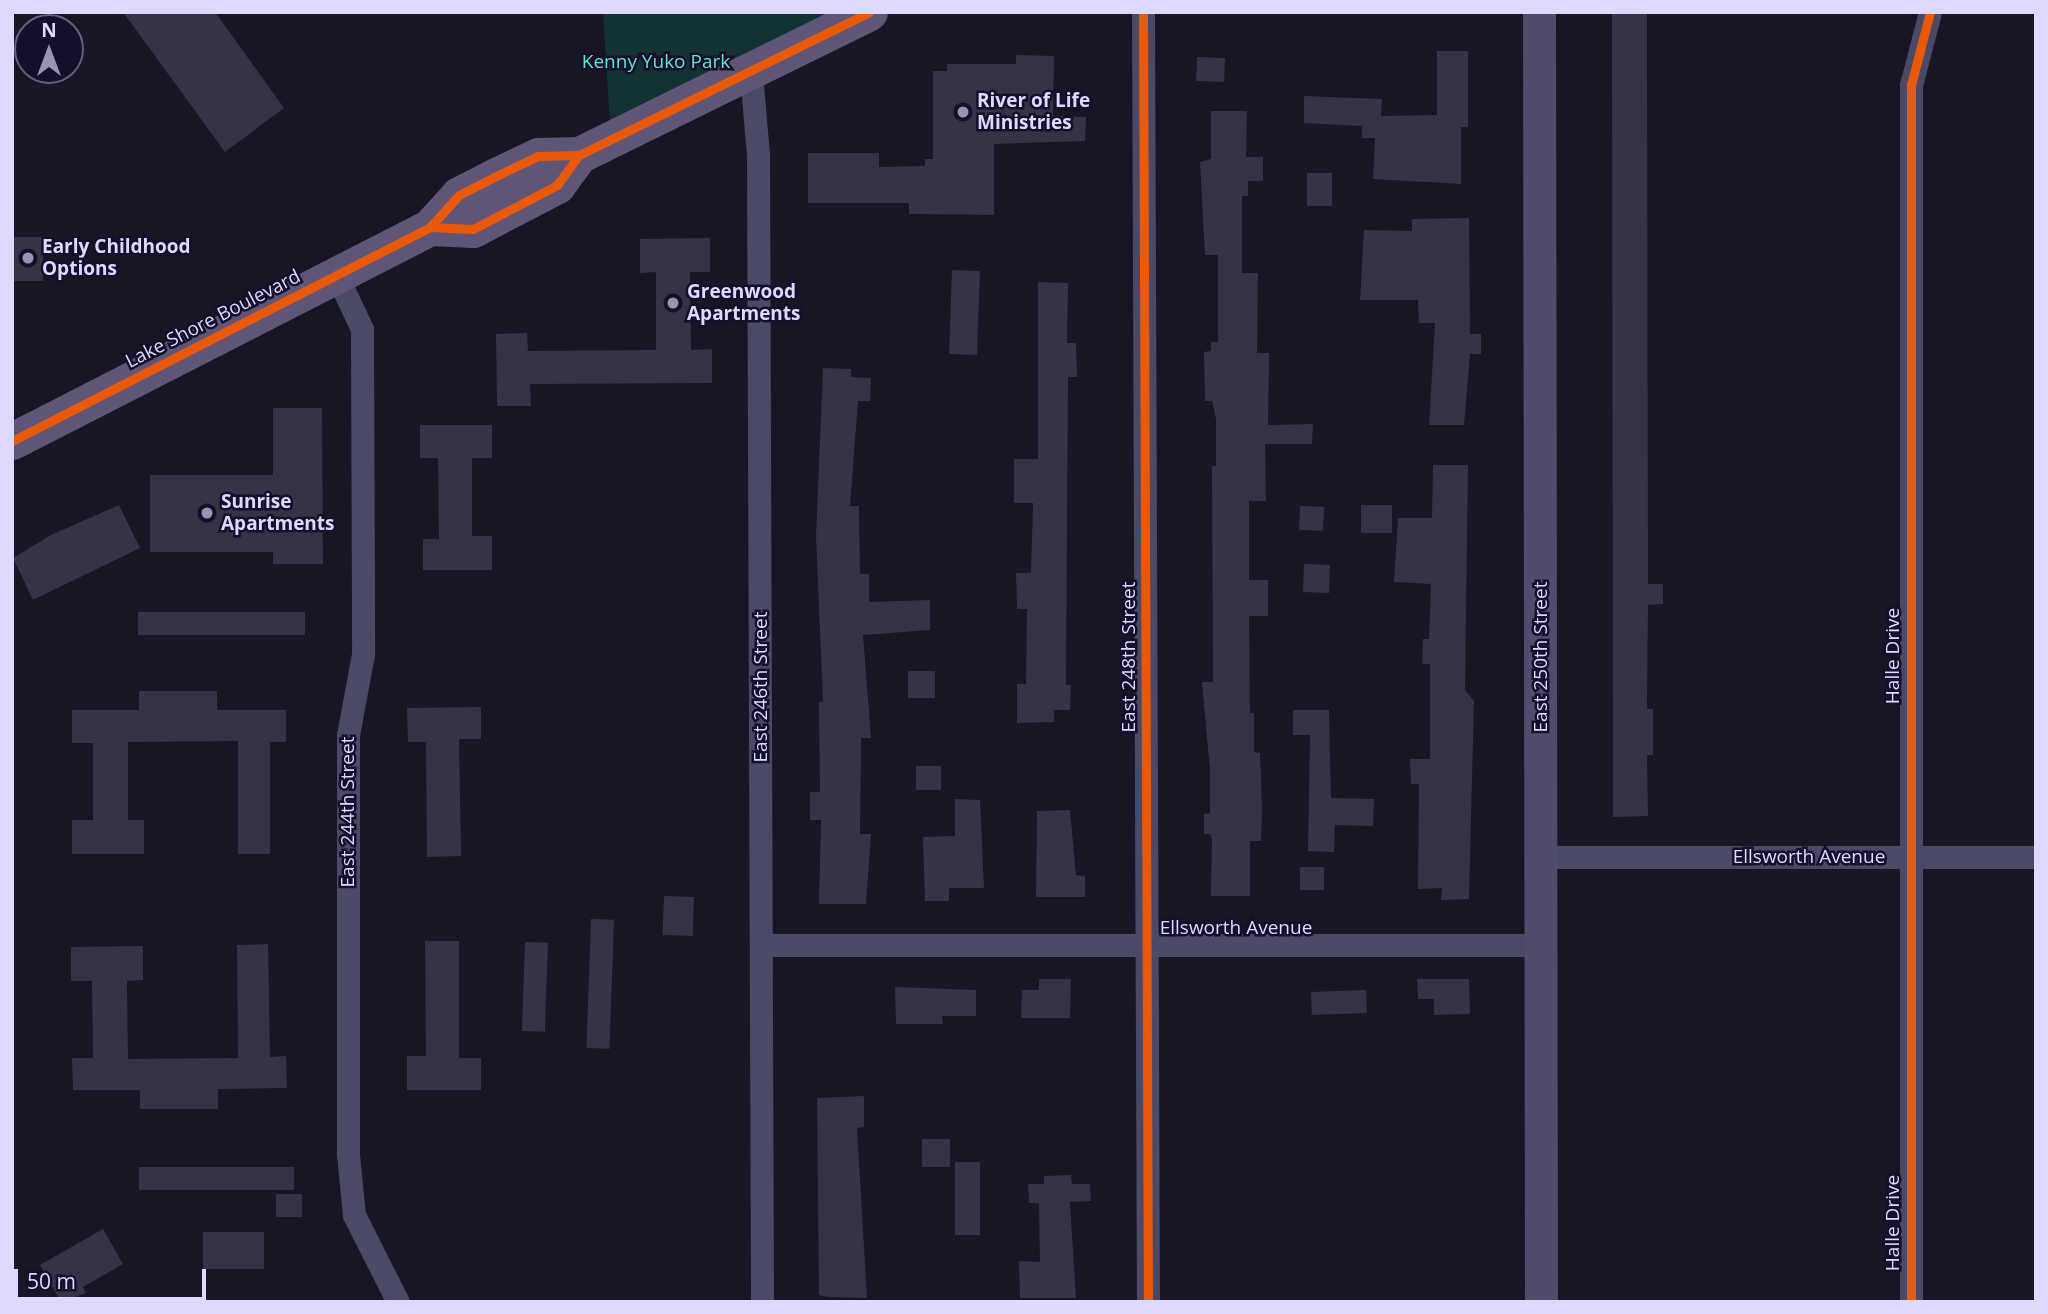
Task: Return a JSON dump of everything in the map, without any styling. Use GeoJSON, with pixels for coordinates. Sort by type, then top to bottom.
{"type":"FeatureCollection","features":[{"type":"Feature","properties":{"kind":"main road","name":"Lake Shore Boulevard"},"geometry":{"type":"LineString","coordinates":[[12,440],[430,228],[473,229],[557,185],[579,155],[751,73],[869,12]]}},
{"type":"Feature","properties":{"kind":"street","name":"East 248th Street"},"geometry":{"type":"LineString","coordinates":[[1143,12],[1148,1302]]}},
{"type":"Feature","properties":{"kind":"street","name":"East 250th Street"},"geometry":{"type":"LineString","coordinates":[[1539,12],[1541,1302]]}},
{"type":"Feature","properties":{"kind":"street","name":"Halle Drive"},"geometry":{"type":"LineString","coordinates":[[1911,1302],[1911,85],[1930,12]]}},
{"type":"Feature","properties":{"kind":"street","name":"East 246th Street"},"geometry":{"type":"LineString","coordinates":[[751,73],[758,154],[762,1302]]}},
{"type":"Feature","properties":{"kind":"street","name":"East 244th Street"},"geometry":{"type":"LineString","coordinates":[[337,276],[362,329],[363,654],[348,735],[348,1154],[354,1215],[398,1302]]}},
{"type":"Feature","properties":{"kind":"street","name":"Ellsworth Avenue"},"geometry":{"type":"LineString","coordinates":[[1541,857],[2036,856]]}},
{"type":"Feature","properties":{"kind":"street","name":"Ellsworth Avenue"},"geometry":{"type":"LineString","coordinates":[[762,945],[1541,945]]}},
{"type":"Feature","properties":{"kind":"green space","name":"Kenny Yuko Park"},"geometry":{"type":"Polygon","coordinates":[[[603,12],[869,12],[611,140],[603,12]]]}},
{"type":"Feature","properties":{"kind":"building"},"geometry":{"type":"Polygon","coordinates":[[[123,12],[215,12],[284,108],[225,152],[123,12]]]}},
{"type":"Feature","properties":{"kind":"building"},"geometry":{"type":"Polygon","coordinates":[[[1612,14],[1647,14],[1648,584],[1663,584],[1663,604],[1648,605],[1647,709],[1653,709],[1653,755],[1647,755],[1648,816],[1613,817],[1612,14]]]}},
{"type":"Feature","properties":{"kind":"building"},"geometry":{"type":"Polygon","coordinates":[[[1437,51],[1468,51],[1468,127],[1461,127],[1461,184],[1373,179],[1375,138],[1362,138],[1362,126],[1304,123],[1304,96],[1382,99],[1381,116],[1437,115],[1437,51]]]}},
{"type":"Feature","properties":{"kind":"building","name":"River of Life Ministries"},"geometry":{"type":"Polygon","coordinates":[[[1016,55],[1054,56],[1053,116],[1086,117],[1085,141],[994,144],[994,215],[909,214],[909,203],[808,203],[808,153],[879,153],[879,167],[925,166],[925,159],[933,159],[933,71],[947,71],[947,64],[1016,64],[1016,55]]]}},
{"type":"Feature","properties":{"kind":"building"},"geometry":{"type":"Polygon","coordinates":[[[1197,57],[1225,58],[1224,82],[1196,81],[1197,57]]]}},
{"type":"Feature","properties":{"kind":"building"},"geometry":{"type":"Polygon","coordinates":[[[1211,111],[1247,111],[1246,157],[1263,157],[1263,181],[1248,181],[1248,196],[1242,196],[1242,273],[1258,273],[1257,353],[1269,353],[1268,425],[1313,424],[1312,444],[1265,444],[1266,501],[1249,501],[1249,580],[1268,580],[1268,616],[1249,616],[1250,713],[1254,713],[1254,752],[1260,753],[1262,808],[1261,841],[1250,841],[1250,896],[1211,896],[1212,840],[1210,834],[1204,834],[1204,814],[1210,813],[1210,771],[1202,682],[1213,682],[1212,466],[1216,466],[1216,419],[1212,401],[1205,401],[1204,352],[1211,351],[1211,342],[1218,342],[1218,255],[1205,255],[1200,162],[1211,159],[1211,111]]]}},
{"type":"Feature","properties":{"kind":"building"},"geometry":{"type":"Polygon","coordinates":[[[1307,173],[1332,173],[1332,206],[1307,206],[1307,173]]]}},
{"type":"Feature","properties":{"kind":"building"},"geometry":{"type":"Polygon","coordinates":[[[1469,218],[1470,334],[1481,334],[1481,354],[1470,354],[1464,425],[1429,425],[1435,323],[1419,323],[1418,300],[1360,300],[1364,230],[1412,231],[1412,219],[1469,218]]]}},
{"type":"Feature","properties":{"kind":"building","name":"Early Childhood Options"},"geometry":{"type":"Polygon","coordinates":[[[12,237],[43,237],[43,281],[12,281],[12,237]]]}},
{"type":"Feature","properties":{"kind":"building","name":"Greenwood Apartments"},"geometry":{"type":"Polygon","coordinates":[[[710,238],[710,272],[690,272],[691,350],[712,349],[712,383],[530,384],[531,406],[497,406],[496,334],[527,333],[528,351],[656,350],[656,272],[640,273],[640,239],[710,238]]]}},
{"type":"Feature","properties":{"kind":"building"},"geometry":{"type":"Polygon","coordinates":[[[952,270],[980,271],[977,355],[949,354],[952,270]]]}},
{"type":"Feature","properties":{"kind":"building"},"geometry":{"type":"Polygon","coordinates":[[[1038,282],[1068,283],[1067,343],[1076,343],[1077,377],[1068,377],[1066,685],[1071,685],[1070,710],[1054,710],[1054,722],[1017,723],[1017,684],[1026,684],[1027,609],[1017,609],[1016,573],[1031,573],[1033,503],[1014,503],[1014,459],[1038,459],[1038,282]]]}},
{"type":"Feature","properties":{"kind":"building"},"geometry":{"type":"Polygon","coordinates":[[[823,368],[851,369],[851,377],[871,378],[870,401],[858,401],[850,506],[859,506],[860,574],[869,574],[869,602],[930,600],[930,630],[863,635],[871,738],[861,738],[860,834],[871,834],[866,904],[819,904],[821,820],[810,820],[810,792],[820,792],[819,702],[823,702],[816,536],[823,368]]]}},
{"type":"Feature","properties":{"kind":"building"},"geometry":{"type":"Polygon","coordinates":[[[273,408],[322,408],[323,564],[273,564],[273,552],[150,552],[150,475],[273,475],[273,408]]]}},
{"type":"Feature","properties":{"kind":"building"},"geometry":{"type":"Polygon","coordinates":[[[420,425],[492,425],[492,458],[472,458],[472,536],[492,536],[492,570],[423,570],[423,539],[439,539],[438,458],[420,458],[420,425]]]}},
{"type":"Feature","properties":{"kind":"building"},"geometry":{"type":"Polygon","coordinates":[[[1433,465],[1468,465],[1465,690],[1474,701],[1469,899],[1441,900],[1442,888],[1418,889],[1419,784],[1411,784],[1410,759],[1430,759],[1430,664],[1422,664],[1423,639],[1429,639],[1431,584],[1394,582],[1398,518],[1432,518],[1433,465]]]}},
{"type":"Feature","properties":{"kind":"building"},"geometry":{"type":"Polygon","coordinates":[[[119,505],[140,548],[33,600],[13,558],[51,535],[119,505]]]}},
{"type":"Feature","properties":{"kind":"building"},"geometry":{"type":"Polygon","coordinates":[[[1361,505],[1392,505],[1392,533],[1361,533],[1361,505]]]}},
{"type":"Feature","properties":{"kind":"building"},"geometry":{"type":"Polygon","coordinates":[[[1300,506],[1324,507],[1323,531],[1299,530],[1300,506]]]}},
{"type":"Feature","properties":{"kind":"building"},"geometry":{"type":"Polygon","coordinates":[[[1304,564],[1330,565],[1329,593],[1303,592],[1304,564]]]}},
{"type":"Feature","properties":{"kind":"building"},"geometry":{"type":"Polygon","coordinates":[[[138,612],[305,612],[305,635],[138,635],[138,612]]]}},
{"type":"Feature","properties":{"kind":"building"},"geometry":{"type":"Polygon","coordinates":[[[908,671],[935,671],[935,698],[908,698],[908,671]]]}},
{"type":"Feature","properties":{"kind":"building"},"geometry":{"type":"Polygon","coordinates":[[[139,691],[217,691],[217,710],[286,710],[286,742],[270,742],[270,854],[238,854],[238,741],[128,742],[128,820],[144,820],[144,854],[72,854],[72,820],[93,820],[93,743],[72,743],[72,710],[139,710],[139,691]]]}},
{"type":"Feature","properties":{"kind":"building"},"geometry":{"type":"Polygon","coordinates":[[[481,707],[481,739],[459,739],[461,856],[427,857],[426,742],[408,742],[407,708],[481,707]]]}},
{"type":"Feature","properties":{"kind":"building"},"geometry":{"type":"Polygon","coordinates":[[[1293,710],[1329,710],[1331,798],[1374,799],[1373,826],[1335,825],[1334,852],[1308,851],[1310,735],[1293,735],[1293,710]]]}},
{"type":"Feature","properties":{"kind":"building"},"geometry":{"type":"Polygon","coordinates":[[[916,766],[941,766],[941,790],[916,790],[916,766]]]}},
{"type":"Feature","properties":{"kind":"building"},"geometry":{"type":"Polygon","coordinates":[[[955,799],[980,800],[984,888],[949,888],[949,901],[925,901],[923,837],[955,836],[955,799]]]}},
{"type":"Feature","properties":{"kind":"building"},"geometry":{"type":"Polygon","coordinates":[[[1070,810],[1076,875],[1085,876],[1085,897],[1036,897],[1037,811],[1070,810]]]}},
{"type":"Feature","properties":{"kind":"building"},"geometry":{"type":"Polygon","coordinates":[[[1300,867],[1324,867],[1324,890],[1300,890],[1300,867]]]}},
{"type":"Feature","properties":{"kind":"building"},"geometry":{"type":"Polygon","coordinates":[[[664,896],[694,897],[693,936],[663,935],[664,896]]]}},
{"type":"Feature","properties":{"kind":"building"},"geometry":{"type":"Polygon","coordinates":[[[591,919],[614,920],[609,1049],[586,1048],[591,919]]]}},
{"type":"Feature","properties":{"kind":"building"},"geometry":{"type":"Polygon","coordinates":[[[425,941],[459,941],[459,1058],[481,1058],[481,1090],[407,1090],[407,1056],[426,1056],[425,941]]]}},
{"type":"Feature","properties":{"kind":"building"},"geometry":{"type":"Polygon","coordinates":[[[525,942],[548,943],[545,1032],[522,1031],[525,942]]]}},
{"type":"Feature","properties":{"kind":"building"},"geometry":{"type":"Polygon","coordinates":[[[268,944],[270,1057],[286,1056],[287,1088],[218,1089],[218,1109],[140,1109],[140,1090],[73,1090],[72,1058],[93,1058],[92,981],[71,981],[71,947],[143,946],[143,980],[127,981],[128,1059],[238,1058],[237,945],[268,944]]]}},
{"type":"Feature","properties":{"kind":"building"},"geometry":{"type":"Polygon","coordinates":[[[1039,979],[1071,979],[1070,1018],[1021,1018],[1022,990],[1039,990],[1039,979]]]}},
{"type":"Feature","properties":{"kind":"building"},"geometry":{"type":"Polygon","coordinates":[[[1417,979],[1469,979],[1470,1014],[1434,1015],[1434,999],[1418,999],[1417,979]]]}},
{"type":"Feature","properties":{"kind":"building"},"geometry":{"type":"Polygon","coordinates":[[[895,987],[976,990],[976,1016],[942,1016],[943,1024],[896,1024],[895,987]]]}},
{"type":"Feature","properties":{"kind":"building"},"geometry":{"type":"Polygon","coordinates":[[[1366,990],[1367,1013],[1312,1015],[1311,992],[1366,990]]]}},
{"type":"Feature","properties":{"kind":"building"},"geometry":{"type":"Polygon","coordinates":[[[864,1096],[864,1127],[857,1128],[867,1298],[827,1297],[819,1295],[817,1098],[864,1096]]]}},
{"type":"Feature","properties":{"kind":"building"},"geometry":{"type":"Polygon","coordinates":[[[922,1139],[950,1139],[950,1167],[922,1167],[922,1139]]]}},
{"type":"Feature","properties":{"kind":"building"},"geometry":{"type":"Polygon","coordinates":[[[955,1162],[980,1162],[980,1235],[955,1235],[955,1162]]]}},
{"type":"Feature","properties":{"kind":"building"},"geometry":{"type":"Polygon","coordinates":[[[139,1167],[294,1167],[294,1190],[139,1190],[139,1167]]]}},
{"type":"Feature","properties":{"kind":"building"},"geometry":{"type":"Polygon","coordinates":[[[1071,1175],[1072,1184],[1090,1184],[1091,1201],[1070,1202],[1076,1298],[1020,1298],[1019,1261],[1040,1262],[1039,1203],[1029,1203],[1028,1184],[1044,1184],[1044,1176],[1071,1175]]]}},
{"type":"Feature","properties":{"kind":"building"},"geometry":{"type":"Polygon","coordinates":[[[276,1194],[302,1194],[302,1217],[276,1217],[276,1194]]]}},
{"type":"Feature","properties":{"kind":"building"},"geometry":{"type":"Polygon","coordinates":[[[103,1229],[123,1264],[83,1287],[86,1293],[61,1302],[40,1265],[103,1229]]]}},
{"type":"Feature","properties":{"kind":"building"},"geometry":{"type":"Polygon","coordinates":[[[203,1232],[264,1232],[264,1269],[203,1269],[203,1232]]]}},
{"type":"Feature","properties":{"kind":"cycle path"},"geometry":{"type":"LineString","coordinates":[[12,441],[430,227],[459,195],[494,177],[538,156],[579,155],[869,12]]}},
{"type":"Feature","properties":{"kind":"cycle path"},"geometry":{"type":"LineString","coordinates":[[1143,12],[1148,1302]]}},
{"type":"Feature","properties":{"kind":"cycle path"},"geometry":{"type":"LineString","coordinates":[[1911,1302],[1911,85],[1930,12]]}},
{"type":"Feature","properties":{"kind":"cycle path"},"geometry":{"type":"LineString","coordinates":[[430,227],[473,229],[557,185],[579,155]]}},
{"type":"Feature","properties":{"kind":"place","name":"River of Life Ministries"},"geometry":{"type":"Point","coordinates":[963,112]}},
{"type":"Feature","properties":{"kind":"place","name":"Early Childhood Options"},"geometry":{"type":"Point","coordinates":[28,258]}},
{"type":"Feature","properties":{"kind":"place","name":"Greenwood Apartments"},"geometry":{"type":"Point","coordinates":[673,303]}},
{"type":"Feature","properties":{"kind":"place","name":"Sunrise Apartments"},"geometry":{"type":"Point","coordinates":[207,513]}}]}
